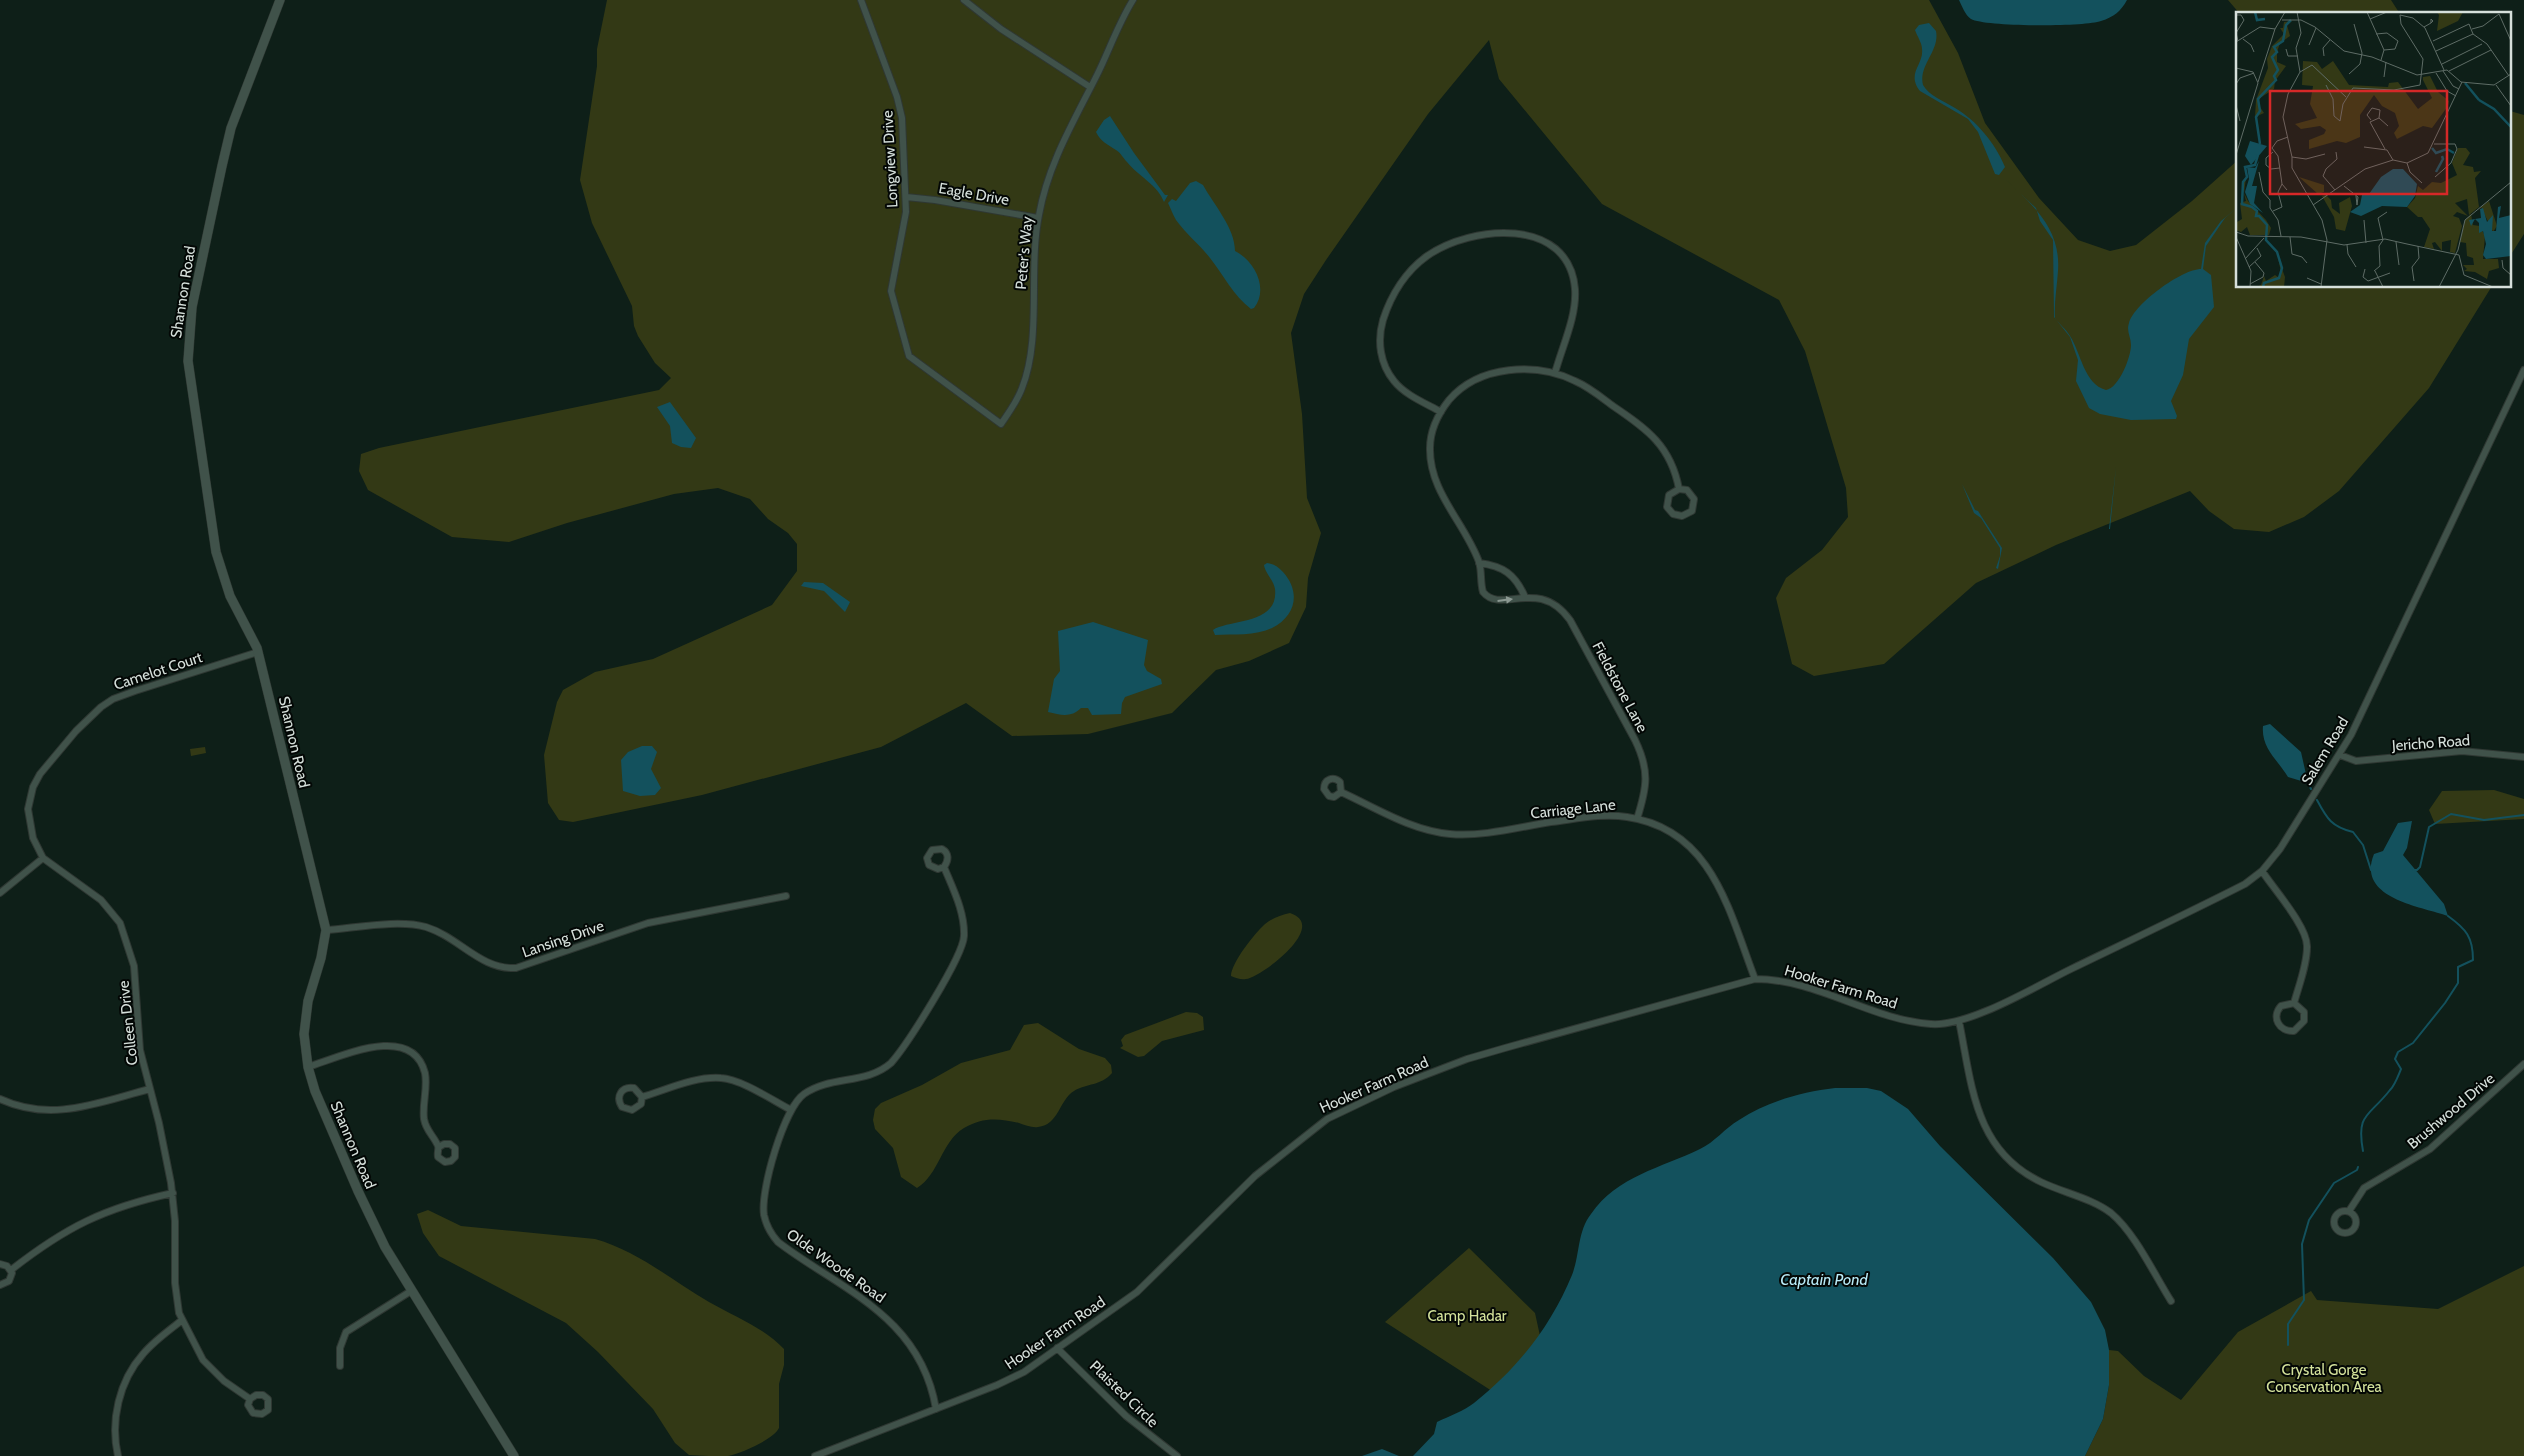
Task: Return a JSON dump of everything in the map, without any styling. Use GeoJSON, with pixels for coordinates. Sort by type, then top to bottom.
{"type":"FeatureCollection","features":[{"type":"Feature","properties":{"kind":"street","name":"Shannon Road"},"geometry":{"type":"LineString","coordinates":[[280,0],[232,128],[192,308],[188,345],[190,376],[216,552],[230,596],[255,641],[326,930],[321,958],[305,1016],[304,1034],[308,1067],[315,1091],[358,1192],[385,1247],[514,1456]]}},
{"type":"Feature","properties":{"kind":"street","name":"Longview Drive"},"geometry":{"type":"LineString","coordinates":[[860,0],[900,107],[906,212],[891,291],[909,356],[1001,424]]}},
{"type":"Feature","properties":{"kind":"street"},"geometry":{"type":"LineString","coordinates":[[964,0],[1013,37],[1090,87]]}},
{"type":"Feature","properties":{"kind":"street","name":"Peter's Way"},"geometry":{"type":"LineString","coordinates":[[1001,424],[1022,388],[1029,364],[1033,271],[1038,218],[1044,189],[1054,160],[1133,0]]}},
{"type":"Feature","properties":{"kind":"street","name":"Eagle Drive"},"geometry":{"type":"LineString","coordinates":[[906,198],[935,200],[1038,218]]}},
{"type":"Feature","properties":{"kind":"street"},"geometry":{"type":"LineString","coordinates":[[1440,412],[1395,382],[1383,362],[1380,340],[1386,311],[1400,284],[1427,256],[1460,238],[1490,232],[1513,233],[1542,241],[1555,250],[1565,261],[1574,282],[1575,297],[1555,374]]}},
{"type":"Feature","properties":{"kind":"street","name":"Fieldstone Lane"},"geometry":{"type":"LineString","coordinates":[[1637,819],[1647,776],[1644,761],[1635,740],[1565,614],[1546,601],[1524,597],[1498,601],[1487,596],[1481,586],[1479,563],[1440,491],[1432,470],[1431,439],[1440,412],[1456,394],[1481,378],[1510,370],[1526,369],[1555,374],[1577,381],[1652,434],[1659,441],[1673,466],[1679,488]]}},
{"type":"Feature","properties":{"kind":"street","name":"Salem Road"},"geometry":{"type":"LineString","coordinates":[[1999,1004],[2236,889],[2262,871],[2280,849],[2340,755],[2524,370]]}},
{"type":"Feature","properties":{"kind":"street","name":"Fieldstone Lane"},"geometry":{"type":"LineString","coordinates":[[1679,488],[1687,490],[1694,499],[1692,511],[1682,516],[1673,514],[1667,504],[1669,495],[1679,488]]}},
{"type":"Feature","properties":{"kind":"street"},"geometry":{"type":"LineString","coordinates":[[1479,563],[1497,566],[1511,574],[1524,597]]}},
{"type":"Feature","properties":{"kind":"street","name":"Camelot Court"},"geometry":{"type":"LineString","coordinates":[[43,858],[29,824],[31,794],[40,774],[76,731],[100,707],[113,699],[258,652]]}},
{"type":"Feature","properties":{"kind":"street","name":"Jericho Road"},"geometry":{"type":"LineString","coordinates":[[2340,755],[2356,761],[2462,751],[2524,757]]}},
{"type":"Feature","properties":{"kind":"street","name":"Carriage Lane"},"geometry":{"type":"LineString","coordinates":[[1341,792],[1422,829],[1452,835],[1483,833],[1596,816],[1637,819],[1680,838],[1703,859],[1718,885],[1755,979]]}},
{"type":"Feature","properties":{"kind":"street"},"geometry":{"type":"LineString","coordinates":[[0,894],[43,858]]}},
{"type":"Feature","properties":{"kind":"street","name":"Colleen Drive"},"geometry":{"type":"LineString","coordinates":[[43,858],[101,900],[120,923],[134,966],[140,1050],[160,1123],[173,1193],[175,1283],[181,1321],[195,1347],[212,1370],[230,1386],[250,1399]]}},
{"type":"Feature","properties":{"kind":"street","name":"Olde Woode Road"},"geometry":{"type":"LineString","coordinates":[[936,1409],[925,1371],[902,1332],[869,1303],[786,1248],[769,1229],[764,1214],[765,1192],[791,1110],[800,1097],[820,1085],[834,1080],[864,1078],[879,1072],[891,1063],[905,1044],[957,959],[963,945],[962,915],[944,866]]}},
{"type":"Feature","properties":{"kind":"street"},"geometry":{"type":"LineString","coordinates":[[2262,871],[2303,930],[2307,942],[2306,954],[2294,1003]]}},
{"type":"Feature","properties":{"kind":"street","name":"Lansing Drive"},"geometry":{"type":"LineString","coordinates":[[326,930],[416,925],[438,932],[486,962],[508,968],[516,968],[648,923],[786,896]]}},
{"type":"Feature","properties":{"kind":"street","name":"Hooker Farm Road"},"geometry":{"type":"LineString","coordinates":[[815,1456],[1017,1376],[1149,1282],[1255,1176],[1314,1127],[1340,1112],[1394,1087],[1467,1059],[1755,979],[1773,980],[1803,987],[1913,1022],[1936,1025],[1958,1021],[1999,1004]]}},
{"type":"Feature","properties":{"kind":"street"},"geometry":{"type":"LineString","coordinates":[[2294,1003],[2304,1012],[2304,1021],[2294,1031],[2284,1030],[2278,1023],[2277,1014],[2285,1004],[2294,1003]]}},
{"type":"Feature","properties":{"kind":"street"},"geometry":{"type":"LineString","coordinates":[[1958,1021],[1974,1102],[1985,1130],[2003,1155],[2026,1174],[2096,1205],[2116,1218],[2130,1235],[2171,1301]]}},
{"type":"Feature","properties":{"kind":"street"},"geometry":{"type":"LineString","coordinates":[[308,1067],[380,1045],[398,1046],[409,1051],[418,1059],[424,1070],[426,1082],[424,1117],[428,1133],[439,1148]]}},
{"type":"Feature","properties":{"kind":"street","name":"Brushwood Drive"},"geometry":{"type":"LineString","coordinates":[[2349,1212],[2364,1188],[2430,1148],[2524,1064]]}},
{"type":"Feature","properties":{"kind":"street"},"geometry":{"type":"LineString","coordinates":[[642,1097],[700,1080],[722,1078],[736,1082],[791,1110]]}},
{"type":"Feature","properties":{"kind":"street"},"geometry":{"type":"LineString","coordinates":[[0,1099],[23,1108],[53,1111],[84,1106],[150,1089]]}},
{"type":"Feature","properties":{"kind":"street"},"geometry":{"type":"LineString","coordinates":[[0,1285],[10,1280],[11,1270],[57,1236],[96,1215],[124,1204],[173,1193]]}},
{"type":"Feature","properties":{"kind":"street"},"geometry":{"type":"LineString","coordinates":[[0,1264],[6,1265],[11,1270]]}},
{"type":"Feature","properties":{"kind":"street"},"geometry":{"type":"LineString","coordinates":[[340,1366],[340,1348],[346,1332],[411,1291]]}},
{"type":"Feature","properties":{"kind":"street"},"geometry":{"type":"LineString","coordinates":[[118,1456],[115,1436],[117,1411],[129,1375],[142,1355],[181,1321]]}},
{"type":"Feature","properties":{"kind":"street","name":"Plaisted Circle"},"geometry":{"type":"LineString","coordinates":[[1057,1348],[1126,1416],[1177,1456]]}},
{"type":"Feature","properties":{"kind":"green space"},"geometry":{"type":"Polygon","coordinates":[[[607,0],[1929,0],[1958,53],[1985,123],[2039,198],[2078,240],[2110,251],[2136,245],[2192,201],[2236,162],[2236,288],[2491,288],[2429,388],[2339,491],[2304,517],[2269,532],[2234,529],[2209,511],[2190,491],[2056,545],[1976,583],[1884,664],[1814,676],[1792,664],[1776,598],[1786,578],[1822,550],[1848,517],[1846,488],[1805,351],[1779,300],[1602,204],[1499,79],[1489,40],[1428,114],[1326,260],[1304,294],[1291,333],[1302,414],[1307,498],[1321,533],[1308,578],[1306,607],[1289,643],[1249,661],[1216,670],[1172,713],[1088,734],[1012,736],[966,703],[881,747],[702,795],[573,822],[559,820],[548,803],[544,755],[557,702],[563,690],[595,672],[653,659],[772,605],[797,571],[797,544],[788,533],[768,519],[750,499],[718,488],[674,494],[567,523],[509,542],[452,537],[368,490],[359,471],[361,454],[379,448],[659,390],[671,378],[655,363],[638,336],[634,326],[632,306],[592,223],[580,180],[597,66],[597,49],[607,0]]]}},
{"type":"Feature","properties":{"kind":"green space"},"geometry":{"type":"Polygon","coordinates":[[[2228,0],[2391,0],[2399,12],[2238,12],[2228,0]]]}},
{"type":"Feature","properties":{"kind":"green space"},"geometry":{"type":"Polygon","coordinates":[[[2512,112],[2524,115],[2524,234],[2512,253],[2512,112]]]}},
{"type":"Feature","properties":{"kind":"green space"},"geometry":{"type":"Polygon","coordinates":[[[205,747],[206,753],[191,756],[190,749],[205,747]]]}},
{"type":"Feature","properties":{"kind":"green space"},"geometry":{"type":"Polygon","coordinates":[[[2494,790],[2524,799],[2524,819],[2435,824],[2429,810],[2442,791],[2494,790]]]}},
{"type":"Feature","properties":{"kind":"green space"},"geometry":{"type":"Polygon","coordinates":[[[1290,913],[1300,920],[1302,929],[1288,950],[1277,961],[1254,976],[1242,979],[1231,976],[1239,956],[1261,928],[1274,918],[1290,913]]]}},
{"type":"Feature","properties":{"kind":"green space"},"geometry":{"type":"Polygon","coordinates":[[[1186,1012],[1197,1013],[1203,1017],[1204,1030],[1162,1041],[1144,1056],[1138,1057],[1120,1048],[1123,1046],[1121,1040],[1125,1035],[1186,1012]]]}},
{"type":"Feature","properties":{"kind":"green space"},"geometry":{"type":"Polygon","coordinates":[[[1038,1023],[1079,1049],[1105,1058],[1111,1065],[1112,1073],[1099,1082],[1074,1091],[1065,1100],[1055,1117],[1045,1125],[1033,1127],[998,1119],[984,1120],[971,1124],[956,1134],[950,1141],[930,1175],[917,1188],[901,1177],[893,1148],[875,1129],[873,1120],[875,1109],[881,1103],[922,1085],[961,1063],[1010,1050],[1024,1025],[1038,1023]]]}},
{"type":"Feature","properties":{"kind":"green space"},"geometry":{"type":"Polygon","coordinates":[[[428,1210],[461,1226],[595,1239],[611,1244],[640,1258],[709,1302],[758,1328],[784,1349],[784,1365],[779,1384],[779,1428],[776,1433],[748,1449],[728,1456],[689,1455],[675,1443],[653,1409],[598,1352],[566,1323],[439,1256],[423,1233],[417,1214],[428,1210]]]}},
{"type":"Feature","properties":{"kind":"green space","name":"Camp Hadar"},"geometry":{"type":"Polygon","coordinates":[[[1469,1248],[1535,1313],[1542,1345],[1495,1393],[1385,1322],[1469,1248]]]}},
{"type":"Feature","properties":{"kind":"green space","name":"Crystal Gorge Conservation Area"},"geometry":{"type":"Polygon","coordinates":[[[2524,1266],[2524,1456],[2085,1456],[2103,1419],[2109,1385],[2109,1350],[2118,1351],[2144,1376],[2181,1400],[2238,1332],[2311,1291],[2317,1300],[2438,1309],[2524,1266]]]}},
{"type":"Feature","properties":{"kind":"water"},"geometry":{"type":"Polygon","coordinates":[[[1959,0],[2127,0],[2117,13],[2101,21],[2076,24],[2014,25],[1980,22],[1971,19],[1965,13],[1959,0]]]}},
{"type":"Feature","properties":{"kind":"water"},"geometry":{"type":"Polygon","coordinates":[[[1929,23],[1936,31],[1936,38],[1935,45],[1923,71],[1923,85],[1933,95],[1971,119],[1984,133],[1996,149],[2005,167],[1999,175],[1995,174],[1978,132],[1968,119],[1920,91],[1916,85],[1915,74],[1921,60],[1922,49],[1915,30],[1919,25],[1929,23]]]}},
{"type":"Feature","properties":{"kind":"water"},"geometry":{"type":"Polygon","coordinates":[[[1110,116],[1134,153],[1165,195],[1168,195],[1164,202],[1153,186],[1119,153],[1104,142],[1096,132],[1104,120],[1110,116]]]}},
{"type":"Feature","properties":{"kind":"water"},"geometry":{"type":"Polygon","coordinates":[[[1196,181],[1203,185],[1228,225],[1232,234],[1235,251],[1249,261],[1258,276],[1260,292],[1254,308],[1251,309],[1239,298],[1210,258],[1180,225],[1173,214],[1168,203],[1172,199],[1176,201],[1190,183],[1196,181]]]}},
{"type":"Feature","properties":{"kind":"water"},"geometry":{"type":"Polygon","coordinates":[[[2236,209],[2225,218],[2206,246],[2203,269],[2211,275],[2214,307],[2189,339],[2183,375],[2171,401],[2177,416],[2176,419],[2131,420],[2100,414],[2089,408],[2076,381],[2078,360],[2070,337],[2054,317],[2053,240],[2040,221],[2037,211],[2044,219],[2050,231],[2055,243],[2058,256],[2055,318],[2070,336],[2088,375],[2099,387],[2106,390],[2111,388],[2120,378],[2127,364],[2131,345],[2128,326],[2133,315],[2149,298],[2171,281],[2201,269],[2205,243],[2221,221],[2236,209]]]}},
{"type":"Feature","properties":{"kind":"water"},"geometry":{"type":"Polygon","coordinates":[[[670,402],[696,438],[691,448],[681,447],[672,443],[670,426],[657,407],[670,402]]]}},
{"type":"Feature","properties":{"kind":"water"},"geometry":{"type":"Polygon","coordinates":[[[2116,467],[2110,529],[2109,529],[2116,467]]]}},
{"type":"Feature","properties":{"kind":"water"},"geometry":{"type":"Polygon","coordinates":[[[1962,484],[1975,510],[1978,511],[2002,548],[1998,569],[1996,568],[2000,556],[2000,548],[1981,518],[1974,513],[1962,484]]]}},
{"type":"Feature","properties":{"kind":"water"},"geometry":{"type":"Polygon","coordinates":[[[1267,563],[1276,566],[1283,572],[1292,588],[1294,595],[1293,603],[1286,617],[1266,631],[1215,635],[1213,630],[1252,619],[1262,615],[1269,609],[1274,601],[1275,589],[1264,565],[1267,563]]]}},
{"type":"Feature","properties":{"kind":"water"},"geometry":{"type":"Polygon","coordinates":[[[804,582],[823,583],[850,602],[845,612],[824,591],[801,586],[804,582]]]}},
{"type":"Feature","properties":{"kind":"water"},"geometry":{"type":"Polygon","coordinates":[[[1093,622],[1148,640],[1144,665],[1147,671],[1161,679],[1162,684],[1125,697],[1122,703],[1121,714],[1092,715],[1088,708],[1081,708],[1066,715],[1048,712],[1054,679],[1060,671],[1058,631],[1093,622]]]}},
{"type":"Feature","properties":{"kind":"water"},"geometry":{"type":"Polygon","coordinates":[[[2270,724],[2301,752],[2308,783],[2288,777],[2267,747],[2263,726],[2270,724]]]}},
{"type":"Feature","properties":{"kind":"water"},"geometry":{"type":"Polygon","coordinates":[[[642,746],[652,746],[657,752],[651,769],[661,788],[655,795],[640,796],[623,791],[621,760],[628,752],[642,746]]]}},
{"type":"Feature","properties":{"kind":"water"},"geometry":{"type":"Polygon","coordinates":[[[2412,821],[2407,848],[2403,855],[2444,904],[2448,916],[2393,898],[2374,881],[2371,869],[2374,854],[2383,851],[2398,823],[2412,821]]]}},
{"type":"Feature","properties":{"kind":"water","name":"Captain Pond"},"geometry":{"type":"Polygon","coordinates":[[[1835,1088],[1867,1088],[1881,1091],[1908,1109],[1940,1146],[2053,1258],[2091,1302],[2105,1330],[2109,1350],[2109,1385],[2103,1419],[2085,1456],[1413,1456],[1434,1434],[1437,1422],[1474,1403],[1519,1361],[1532,1345],[1564,1294],[1572,1275],[1586,1221],[1602,1201],[1614,1190],[1641,1174],[1705,1146],[1750,1113],[1798,1095],[1835,1088]]]}},
{"type":"Feature","properties":{"kind":"water"},"geometry":{"type":"Polygon","coordinates":[[[1382,1449],[1399,1456],[1362,1456],[1382,1449]]]}},
{"type":"Feature","properties":{"kind":"waterway"},"geometry":{"type":"LineString","coordinates":[[2308,783],[2311,789]]}},
{"type":"Feature","properties":{"kind":"waterway"},"geometry":{"type":"LineString","coordinates":[[2317,800],[2335,825],[2353,832],[2363,845],[2371,870]]}},
{"type":"Feature","properties":{"kind":"waterway"},"geometry":{"type":"LineString","coordinates":[[2413,870],[2417,870],[2420,867],[2429,827],[2451,814],[2484,820],[2524,815]]}},
{"type":"Feature","properties":{"kind":"waterway"},"geometry":{"type":"LineString","coordinates":[[2363,1151],[2361,1139],[2363,1122],[2370,1111],[2383,1099],[2395,1083],[2401,1069],[2395,1059],[2398,1052],[2413,1043],[2445,1003],[2458,983],[2458,967],[2473,960],[2470,939],[2460,925],[2448,916]]}},
{"type":"Feature","properties":{"kind":"waterway"},"geometry":{"type":"LineString","coordinates":[[2288,1345],[2288,1324],[2304,1300],[2302,1244],[2309,1220],[2334,1183],[2357,1170],[2358,1167]]}}]}
